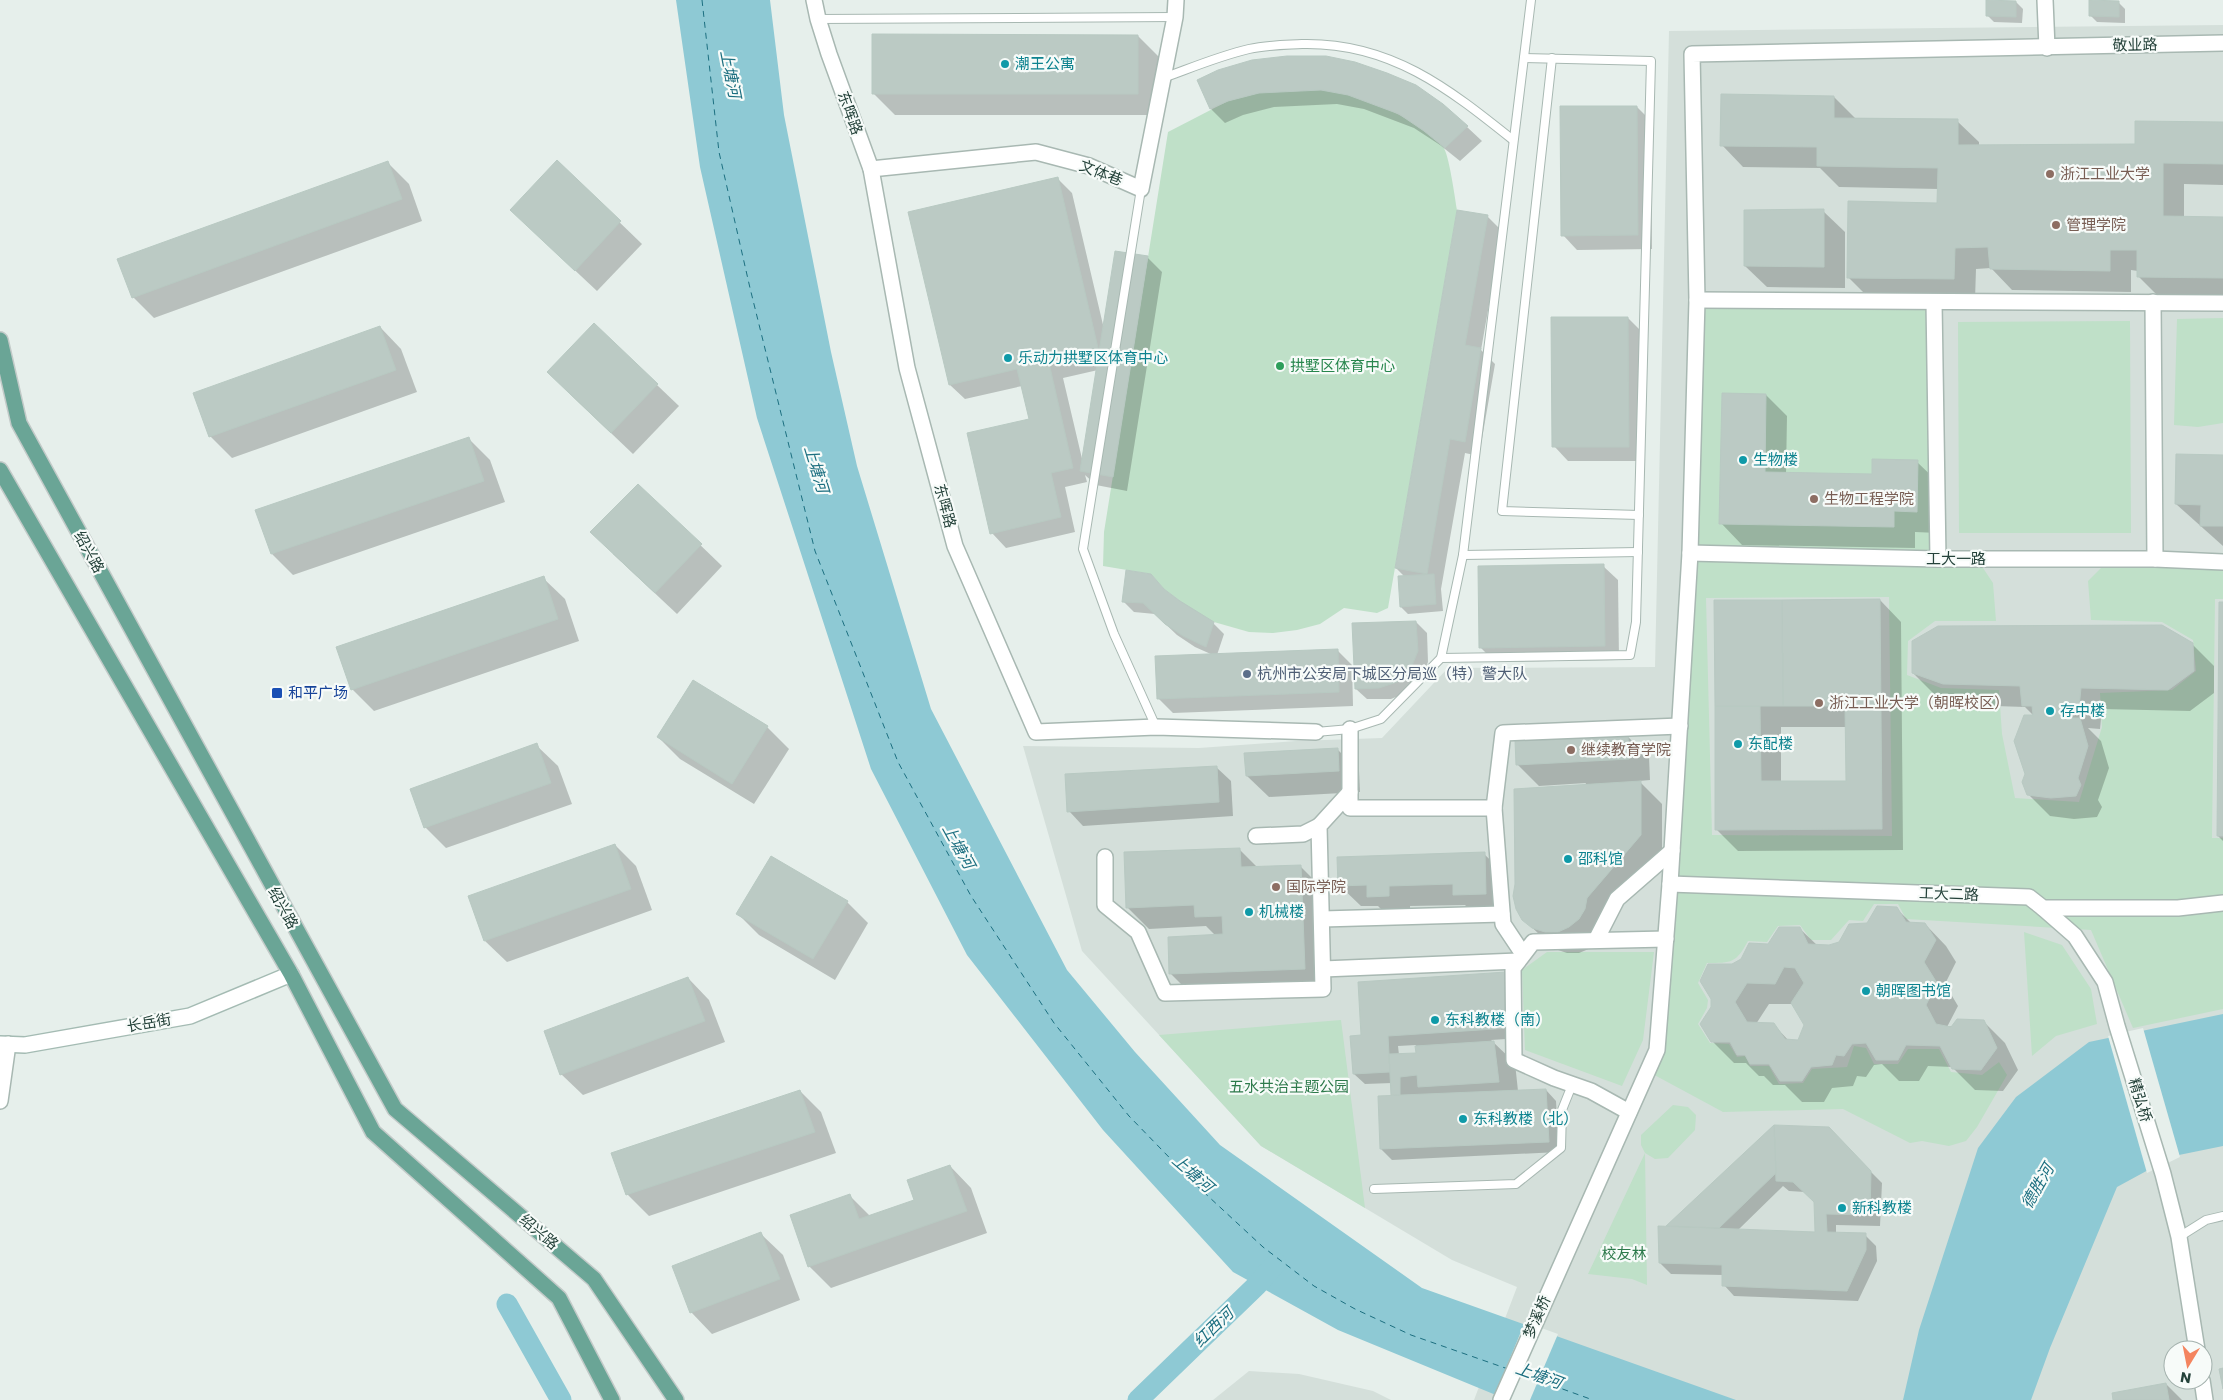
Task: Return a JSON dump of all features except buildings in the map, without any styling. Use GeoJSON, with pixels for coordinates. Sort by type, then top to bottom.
{"type":"FeatureCollection","features":[{"type":"Feature","properties":{"kind":"main road","name":"绍兴路"},"geometry":{"type":"LineString","coordinates":[[0,340],[19,423],[395,1109],[594,1279],[676,1400]]}},
{"type":"Feature","properties":{"kind":"main road","name":"绍兴路"},"geometry":{"type":"LineString","coordinates":[[0,470],[291,974],[373,1132],[560,1298],[612,1400]]}},
{"type":"Feature","properties":{"kind":"street","name":"东晖路"},"geometry":{"type":"LineString","coordinates":[[814,0],[818,19],[871,169],[908,368],[956,546],[1036,732],[1156,728],[1316,732]]}},
{"type":"Feature","properties":{"kind":"street","name":"文体巷"},"geometry":{"type":"LineString","coordinates":[[871,169],[1036,152],[1089,166],[1141,188],[1176,0]]}},
{"type":"Feature","properties":{"kind":"street"},"geometry":{"type":"LineString","coordinates":[[2045,0],[2047,48]]}},
{"type":"Feature","properties":{"kind":"street","name":"敬业路"},"geometry":{"type":"LineString","coordinates":[[1697,300],[1692,54],[2223,43]]}},
{"type":"Feature","properties":{"kind":"street"},"geometry":{"type":"LineString","coordinates":[[1697,300],[2223,303]]}},
{"type":"Feature","properties":{"kind":"street","name":"梦溪桥"},"geometry":{"type":"LineString","coordinates":[[1501,1400],[1657,1050],[1670,884],[1690,553],[1697,300]]}},
{"type":"Feature","properties":{"kind":"street"},"geometry":{"type":"LineString","coordinates":[[1934,302],[1938,560]]}},
{"type":"Feature","properties":{"kind":"street"},"geometry":{"type":"LineString","coordinates":[[2154,302],[2155,559]]}},
{"type":"Feature","properties":{"kind":"street","name":"工大一路"},"geometry":{"type":"LineString","coordinates":[[1690,553],[1938,560],[2155,559],[2223,562]]}},
{"type":"Feature","properties":{"kind":"street"},"geometry":{"type":"LineString","coordinates":[[1521,957],[1503,924],[1502,914],[1494,808],[1503,733],[1680,726]]}},
{"type":"Feature","properties":{"kind":"street"},"geometry":{"type":"LineString","coordinates":[[1350,729],[1350,808],[1494,808]]}},
{"type":"Feature","properties":{"kind":"street"},"geometry":{"type":"LineString","coordinates":[[1256,836],[1303,834],[1319,826],[1350,792]]}},
{"type":"Feature","properties":{"kind":"street"},"geometry":{"type":"LineString","coordinates":[[1105,857],[1106,905],[1138,932],[1165,993],[1324,988],[1319,826]]}},
{"type":"Feature","properties":{"kind":"street"},"geometry":{"type":"LineString","coordinates":[[1596,940],[1617,899],[1672,851]]}},
{"type":"Feature","properties":{"kind":"street","name":"工大二路"},"geometry":{"type":"LineString","coordinates":[[1670,884],[2029,897],[2043,908],[2178,908],[2223,903]]}},
{"type":"Feature","properties":{"kind":"street","name":"精弘桥"},"geometry":{"type":"LineString","coordinates":[[2043,908],[2075,936],[2105,982],[2163,1174],[2179,1237],[2195,1340]]}},
{"type":"Feature","properties":{"kind":"street"},"geometry":{"type":"LineString","coordinates":[[1322,919],[1502,914]]}},
{"type":"Feature","properties":{"kind":"street"},"geometry":{"type":"LineString","coordinates":[[1628,1112],[1591,1091],[1514,1060],[1513,968],[1533,942],[1666,939]]}},
{"type":"Feature","properties":{"kind":"street"},"geometry":{"type":"LineString","coordinates":[[1323,969],[1521,957]]}},
{"type":"Feature","properties":{"kind":"street","name":"长岳街"},"geometry":{"type":"LineString","coordinates":[[4,1044],[25,1045],[190,1016],[291,974]]}},
{"type":"Feature","properties":{"kind":"street"},"geometry":{"type":"LineString","coordinates":[[0,1101],[4,1044]]}},
{"type":"Feature","properties":{"kind":"lane"},"geometry":{"type":"LineString","coordinates":[[1316,732],[1350,729],[1381,719],[1441,658],[1463,555],[1531,0]]}},
{"type":"Feature","properties":{"kind":"lane"},"geometry":{"type":"LineString","coordinates":[[818,19],[1174,17]]}},
{"type":"Feature","properties":{"kind":"lane"},"geometry":{"type":"LineString","coordinates":[[1163,78],[1250,49],[1287,45],[1327,44],[1360,49],[1390,58],[1421,72],[1453,93],[1513,140]]}},
{"type":"Feature","properties":{"kind":"lane"},"geometry":{"type":"LineString","coordinates":[[1441,658],[1630,655],[1636,622],[1651,61],[1524,58]]}},
{"type":"Feature","properties":{"kind":"lane"},"geometry":{"type":"LineString","coordinates":[[1552,58],[1502,511],[1639,515]]}},
{"type":"Feature","properties":{"kind":"lane"},"geometry":{"type":"LineString","coordinates":[[1141,188],[1083,549],[1114,634],[1156,728]]}},
{"type":"Feature","properties":{"kind":"lane"},"geometry":{"type":"LineString","coordinates":[[1463,555],[1638,552]]}},
{"type":"Feature","properties":{"kind":"lane"},"geometry":{"type":"LineString","coordinates":[[1374,1190],[1516,1184],[1561,1148],[1562,1110],[1572,1084]]}},
{"type":"Feature","properties":{"kind":"lane"},"geometry":{"type":"LineString","coordinates":[[2179,1237],[2206,1220],[2223,1216]]}},
{"type":"Feature","properties":{"kind":"shaded area","name":"浙江工业大学（朝晖校区）"},"geometry":{"type":"Polygon","coordinates":[[[2223,25],[2223,1400],[1474,1400],[1517,1287],[1452,1260],[1261,1146],[1082,951],[1023,746],[1199,748],[1296,741],[1382,738],[1448,668],[1655,667],[1669,31],[2223,25]]]}},
{"type":"Feature","properties":{"kind":"shaded area"},"geometry":{"type":"Polygon","coordinates":[[[1249,1371],[1299,1374],[1373,1391],[1391,1400],[1213,1400],[1249,1371]]]}},
{"type":"Feature","properties":{"kind":"green space","name":"拱墅区体育中心"},"geometry":{"type":"Polygon","coordinates":[[[1320,90],[1351,96],[1403,117],[1433,137],[1445,151],[1450,167],[1457,210],[1388,608],[1377,613],[1344,608],[1320,624],[1297,630],[1273,633],[1249,632],[1214,622],[1195,612],[1164,589],[1151,574],[1103,566],[1104,532],[1168,132],[1228,101],[1259,93],[1320,90]]]}},
{"type":"Feature","properties":{"kind":"green space"},"geometry":{"type":"Polygon","coordinates":[[[1697,300],[1934,302],[1938,559],[1977,559],[1993,583],[1996,621],[1935,621],[1908,641],[1907,675],[1941,688],[1999,690],[2002,734],[2015,798],[2079,802],[2102,727],[2100,693],[2172,690],[2196,671],[2193,640],[2162,622],[2091,620],[2088,581],[2110,559],[2223,570],[2223,599],[2215,599],[2212,838],[2223,838],[2223,1009],[2133,1028],[2091,930],[1906,919],[1898,904],[1874,904],[1863,921],[1849,920],[1831,940],[1811,940],[1800,925],[1778,926],[1767,942],[1748,941],[1736,958],[1728,962],[1707,963],[1698,983],[1708,1000],[1707,1008],[1698,1024],[1710,1043],[1729,1044],[1737,1057],[1745,1056],[1750,1066],[1769,1066],[1779,1084],[1803,1083],[1812,1069],[1847,1067],[1854,1046],[1866,1048],[1874,1064],[1898,1064],[1908,1049],[1939,1049],[1951,1072],[1982,1075],[1999,1062],[2007,1075],[1977,1127],[1966,1141],[1949,1146],[1922,1141],[1910,1143],[1843,1109],[1723,1112],[1647,1071],[1657,1050],[1697,300]],[[1889,597],[1706,598],[1712,835],[1892,836],[1889,597]]]}},
{"type":"Feature","properties":{"kind":"green space"},"geometry":{"type":"Polygon","coordinates":[[[2223,318],[2223,423],[2198,427],[2174,425],[2177,319],[2223,318]]]}},
{"type":"Feature","properties":{"kind":"green space"},"geometry":{"type":"Polygon","coordinates":[[[2130,321],[2131,533],[1959,533],[1958,322],[2130,321]]]}},
{"type":"Feature","properties":{"kind":"green space"},"geometry":{"type":"Polygon","coordinates":[[[2024,932],[2062,945],[2091,989],[2097,1024],[2056,1036],[2032,1056],[2024,932]]]}},
{"type":"Feature","properties":{"kind":"green space"},"geometry":{"type":"Polygon","coordinates":[[[1547,952],[1654,952],[1643,1040],[1622,1086],[1525,1050],[1522,970],[1547,952]]]}},
{"type":"Feature","properties":{"kind":"green space","name":"五水共治主题公园"},"geometry":{"type":"Polygon","coordinates":[[[1341,1020],[1365,1208],[1261,1146],[1159,1035],[1341,1020]]]}},
{"type":"Feature","properties":{"kind":"green space"},"geometry":{"type":"Polygon","coordinates":[[[1673,1105],[1688,1107],[1696,1115],[1695,1130],[1668,1158],[1655,1159],[1645,1153],[1641,1145],[1641,1135],[1673,1105]]]}},
{"type":"Feature","properties":{"kind":"green space","name":"校友林"},"geometry":{"type":"Polygon","coordinates":[[[1645,1153],[1647,1285],[1632,1279],[1588,1274],[1645,1153]]]}},
{"type":"Feature","properties":{"kind":"water","name":"上塘河"},"geometry":{"type":"Polygon","coordinates":[[[676,0],[770,0],[784,115],[831,352],[857,466],[931,709],[1067,970],[1135,1052],[1220,1145],[1422,1288],[1736,1400],[1508,1400],[1338,1330],[1233,1272],[1103,1130],[967,955],[871,769],[757,418],[700,167],[676,0]]]}},
{"type":"Feature","properties":{"kind":"water","name":"德胜河"},"geometry":{"type":"Polygon","coordinates":[[[2223,1014],[2223,1146],[2174,1156],[2117,1187],[2050,1348],[2031,1400],[1903,1400],[1919,1330],[1978,1148],[2016,1097],[2089,1042],[2223,1014]]]}},
{"type":"Feature","properties":{"kind":"pier"},"geometry":{"type":"Polygon","coordinates":[[[2143,1028],[2180,1157],[2147,1173],[2108,1036],[2143,1028]]]}},
{"type":"Feature","properties":{"kind":"pier"},"geometry":{"type":"Polygon","coordinates":[[[1525,1322],[1558,1334],[1530,1400],[1501,1400],[1494,1397],[1525,1322]]]}},
{"type":"Feature","properties":{"kind":"waterway","name":"红西河"},"geometry":{"type":"LineString","coordinates":[[1138,1400],[1257,1285],[1276,1263]]}},
{"type":"Feature","properties":{"kind":"waterway"},"geometry":{"type":"LineString","coordinates":[[507,1304],[561,1400]]}},
{"type":"Feature","properties":{"kind":"ferry route"},"geometry":{"type":"LineString","coordinates":[[702,0],[719,152],[750,288],[815,551],[898,762],[971,896],[1054,1023],[1129,1116],[1195,1184],[1263,1247],[1314,1286],[1355,1309],[1411,1335],[1508,1369]]}},
{"type":"Feature","properties":{"kind":"ferry route"},"geometry":{"type":"LineString","coordinates":[[1521,1374],[1593,1400]]}},
{"type":"Feature","properties":{"kind":"place","name":"潮王公寓"},"geometry":{"type":"Point","coordinates":[1005,64]}},
{"type":"Feature","properties":{"kind":"place","name":"浙江工业大学"},"geometry":{"type":"Point","coordinates":[2050,174]}},
{"type":"Feature","properties":{"kind":"place","name":"管理学院"},"geometry":{"type":"Point","coordinates":[2056,225]}},
{"type":"Feature","properties":{"kind":"place","name":"乐动力拱墅区体育中心"},"geometry":{"type":"Point","coordinates":[1008,358]}},
{"type":"Feature","properties":{"kind":"place","name":"拱墅区体育中心"},"geometry":{"type":"Point","coordinates":[1280,366]}},
{"type":"Feature","properties":{"kind":"place","name":"生物楼"},"geometry":{"type":"Point","coordinates":[1743,460]}},
{"type":"Feature","properties":{"kind":"place","name":"生物工程学院"},"geometry":{"type":"Point","coordinates":[1814,499]}},
{"type":"Feature","properties":{"kind":"place","name":"杭州市公安局下城区分局巡（特）警大队"},"geometry":{"type":"Point","coordinates":[1247,674]}},
{"type":"Feature","properties":{"kind":"place","name":"和平广场"},"geometry":{"type":"Point","coordinates":[277,693]}},
{"type":"Feature","properties":{"kind":"place","name":"浙江工业大学（朝晖校区）"},"geometry":{"type":"Point","coordinates":[1819,703]}},
{"type":"Feature","properties":{"kind":"place","name":"存中楼"},"geometry":{"type":"Point","coordinates":[2050,711]}},
{"type":"Feature","properties":{"kind":"place","name":"东配楼"},"geometry":{"type":"Point","coordinates":[1738,744]}},
{"type":"Feature","properties":{"kind":"place","name":"继续教育学院"},"geometry":{"type":"Point","coordinates":[1571,750]}},
{"type":"Feature","properties":{"kind":"place","name":"邵科馆"},"geometry":{"type":"Point","coordinates":[1568,859]}},
{"type":"Feature","properties":{"kind":"place","name":"国际学院"},"geometry":{"type":"Point","coordinates":[1276,887]}},
{"type":"Feature","properties":{"kind":"place","name":"机械楼"},"geometry":{"type":"Point","coordinates":[1249,912]}},
{"type":"Feature","properties":{"kind":"place","name":"朝晖图书馆"},"geometry":{"type":"Point","coordinates":[1866,991]}},
{"type":"Feature","properties":{"kind":"place","name":"东科教楼（南）"},"geometry":{"type":"Point","coordinates":[1435,1020]}},
{"type":"Feature","properties":{"kind":"place","name":"东科教楼（北）"},"geometry":{"type":"Point","coordinates":[1463,1119]}},
{"type":"Feature","properties":{"kind":"place","name":"新科教楼"},"geometry":{"type":"Point","coordinates":[1842,1208]}}]}
